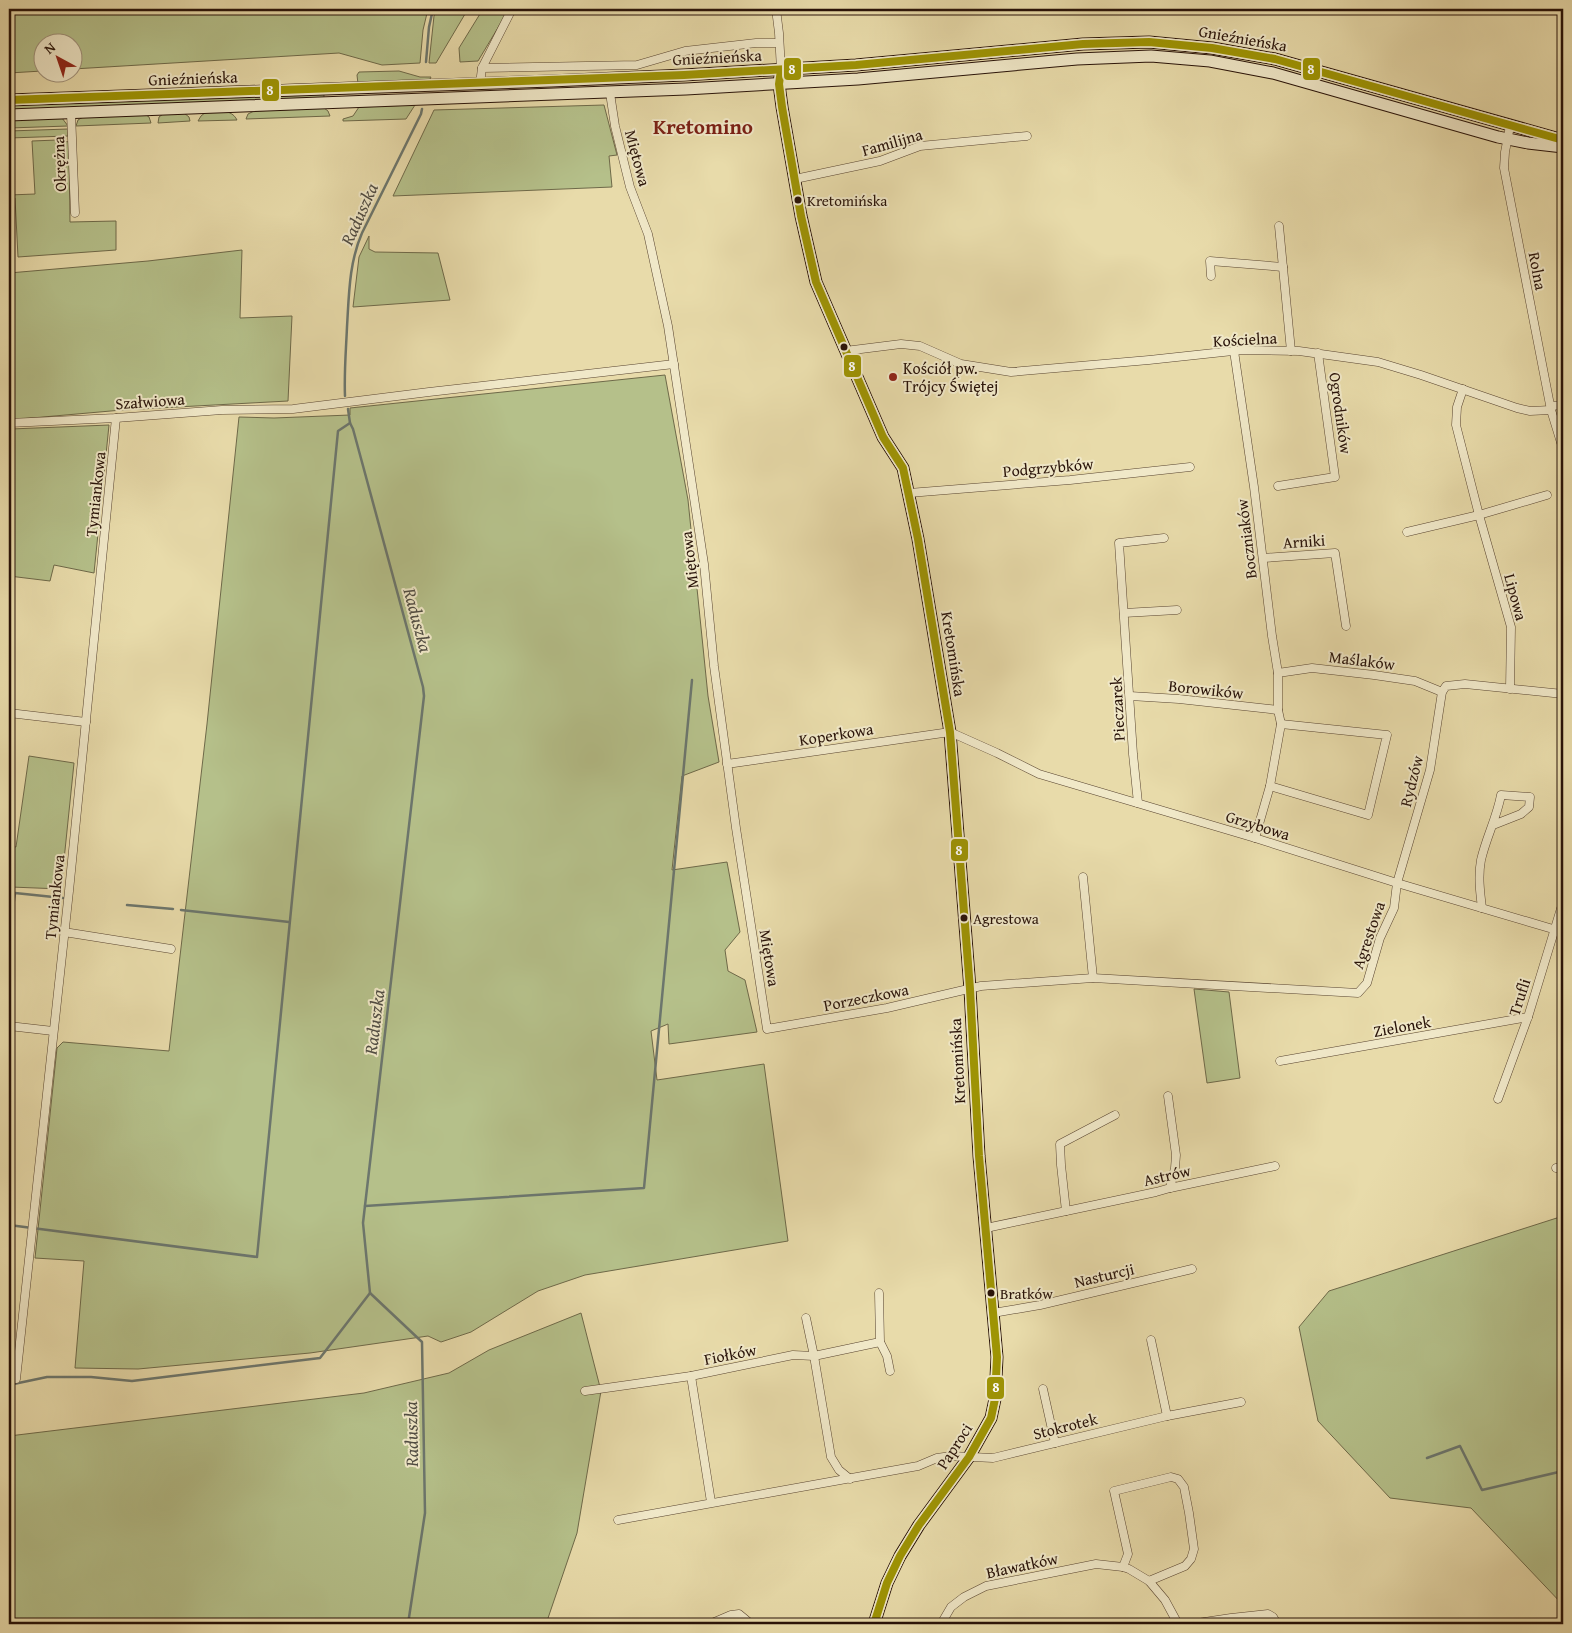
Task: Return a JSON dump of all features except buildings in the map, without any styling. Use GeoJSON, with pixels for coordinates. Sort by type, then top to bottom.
{"type":"FeatureCollection","features":[{"type":"Feature","properties":{"kind":"main road","name":"Gnieźnieńska"},"geometry":{"type":"LineString","coordinates":[[9,100],[480,84],[781,70],[882,63],[1083,44],[1128,42],[1172,44],[1226,50],[1275,59],[1563,140]]}},
{"type":"Feature","properties":{"kind":"main road","name":"Gnieźnieńska"},"geometry":{"type":"LineString","coordinates":[[9,115],[610,93],[885,77],[1091,58],[1135,56],[1171,57],[1228,64],[1282,75],[1507,139],[1563,147]]}},
{"type":"Feature","properties":{"kind":"main road","name":"Kretomińska"},"geometry":{"type":"LineString","coordinates":[[781,70],[779,84],[814,277],[883,437],[903,468],[918,539],[950,732],[970,989],[976,1118],[990,1267]]}},
{"type":"Feature","properties":{"kind":"main road","name":"Paproci"},"geometry":{"type":"LineString","coordinates":[[874,1624],[887,1583],[900,1556],[919,1525],[969,1457],[991,1418],[996,1399],[996,1357],[990,1267]]}},
{"type":"Feature","properties":{"kind":"street"},"geometry":{"type":"LineString","coordinates":[[480,84],[482,68],[512,9]]}},
{"type":"Feature","properties":{"kind":"street"},"geometry":{"type":"LineString","coordinates":[[776,9],[781,70]]}},
{"type":"Feature","properties":{"kind":"street"},"geometry":{"type":"LineString","coordinates":[[482,68],[636,65],[685,51],[742,44],[779,43]]}},
{"type":"Feature","properties":{"kind":"street","name":"Miętowa"},"geometry":{"type":"LineString","coordinates":[[610,93],[615,126],[630,187],[648,234],[668,326],[703,556],[714,666],[727,764],[767,1030]]}},
{"type":"Feature","properties":{"kind":"street","name":"Okrężna"},"geometry":{"type":"LineString","coordinates":[[71,113],[75,213]]}},
{"type":"Feature","properties":{"kind":"street","name":"Rolna"},"geometry":{"type":"LineString","coordinates":[[1510,126],[1504,157],[1504,168],[1551,408],[1563,450]]}},
{"type":"Feature","properties":{"kind":"street","name":"Familijna"},"geometry":{"type":"LineString","coordinates":[[795,178],[880,162],[920,146],[1027,136]]}},
{"type":"Feature","properties":{"kind":"street","name":"Kościelna"},"geometry":{"type":"LineString","coordinates":[[1279,226],[1292,350]]}},
{"type":"Feature","properties":{"kind":"street"},"geometry":{"type":"LineString","coordinates":[[1211,276],[1210,261],[1283,267]]}},
{"type":"Feature","properties":{"kind":"street","name":"Kościelna"},"geometry":{"type":"LineString","coordinates":[[845,351],[901,344],[920,346],[961,364],[1011,372],[1242,350],[1292,350],[1378,362],[1530,411],[1563,405]]}},
{"type":"Feature","properties":{"kind":"street","name":"Boczniaków"},"geometry":{"type":"LineString","coordinates":[[1234,351],[1278,673],[1278,710],[1281,724],[1270,786],[1255,838]]}},
{"type":"Feature","properties":{"kind":"street","name":"Ogrodników"},"geometry":{"type":"LineString","coordinates":[[1278,486],[1335,477],[1318,353]]}},
{"type":"Feature","properties":{"kind":"street","name":"Szałwiowa"},"geometry":{"type":"LineString","coordinates":[[9,423],[116,418],[222,410],[293,409],[674,364]]}},
{"type":"Feature","properties":{"kind":"street","name":"Lipowa"},"geometry":{"type":"LineString","coordinates":[[1463,389],[1457,407],[1456,425],[1511,627],[1510,689]]}},
{"type":"Feature","properties":{"kind":"street","name":"Tymiankowa"},"geometry":{"type":"LineString","coordinates":[[16,1379],[86,722],[116,418]]}},
{"type":"Feature","properties":{"kind":"street","name":"Podgrzybków"},"geometry":{"type":"LineString","coordinates":[[909,493],[1070,480],[1190,467]]}},
{"type":"Feature","properties":{"kind":"street"},"geometry":{"type":"LineString","coordinates":[[1407,532],[1547,495]]}},
{"type":"Feature","properties":{"kind":"street","name":"Pieczarek"},"geometry":{"type":"LineString","coordinates":[[1138,803],[1119,543],[1164,538]]}},
{"type":"Feature","properties":{"kind":"street","name":"Arniki"},"geometry":{"type":"LineString","coordinates":[[1263,558],[1335,553],[1346,626]]}},
{"type":"Feature","properties":{"kind":"street"},"geometry":{"type":"LineString","coordinates":[[1124,613],[1177,610]]}},
{"type":"Feature","properties":{"kind":"street","name":"Maślaków"},"geometry":{"type":"LineString","coordinates":[[1278,673],[1312,668],[1415,681],[1444,689],[1465,684],[1563,694]]}},
{"type":"Feature","properties":{"kind":"street","name":"Rydzów"},"geometry":{"type":"LineString","coordinates":[[1397,883],[1430,770],[1444,689]]}},
{"type":"Feature","properties":{"kind":"street","name":"Borowików"},"geometry":{"type":"LineString","coordinates":[[1130,696],[1179,699],[1278,710]]}},
{"type":"Feature","properties":{"kind":"street"},"geometry":{"type":"LineString","coordinates":[[9,714],[86,722]]}},
{"type":"Feature","properties":{"kind":"street"},"geometry":{"type":"LineString","coordinates":[[1270,786],[1368,815],[1387,735],[1281,724]]}},
{"type":"Feature","properties":{"kind":"street","name":"Koperkowa"},"geometry":{"type":"LineString","coordinates":[[727,764],[950,732]]}},
{"type":"Feature","properties":{"kind":"street","name":"Grzybowa"},"geometry":{"type":"LineString","coordinates":[[950,732],[1039,774],[1559,931]]}},
{"type":"Feature","properties":{"kind":"street"},"geometry":{"type":"LineString","coordinates":[[1482,908],[1479,884],[1481,860],[1501,795],[1530,797],[1529,807],[1521,814],[1493,825]]}},
{"type":"Feature","properties":{"kind":"street"},"geometry":{"type":"LineString","coordinates":[[1083,877],[1093,978]]}},
{"type":"Feature","properties":{"kind":"street","name":"Agrestowa"},"geometry":{"type":"LineString","coordinates":[[970,989],[981,986],[1093,978],[1358,993],[1367,983],[1380,938],[1394,908],[1397,883]]}},
{"type":"Feature","properties":{"kind":"street","name":"Trufli"},"geometry":{"type":"LineString","coordinates":[[1498,1099],[1559,931],[1563,902]]}},
{"type":"Feature","properties":{"kind":"street"},"geometry":{"type":"LineString","coordinates":[[64,932],[171,949]]}},
{"type":"Feature","properties":{"kind":"street","name":"Porzeczkowa"},"geometry":{"type":"LineString","coordinates":[[767,1030],[887,1008],[970,989]]}},
{"type":"Feature","properties":{"kind":"street","name":"Zielonek"},"geometry":{"type":"LineString","coordinates":[[1280,1061],[1528,1017]]}},
{"type":"Feature","properties":{"kind":"street"},"geometry":{"type":"LineString","coordinates":[[9,1026],[53,1031]]}},
{"type":"Feature","properties":{"kind":"street"},"geometry":{"type":"LineString","coordinates":[[1168,1096],[1176,1155],[1170,1188]]}},
{"type":"Feature","properties":{"kind":"street"},"geometry":{"type":"LineString","coordinates":[[1066,1211],[1060,1144],[1115,1115]]}},
{"type":"Feature","properties":{"kind":"street","name":"Astrów"},"geometry":{"type":"LineString","coordinates":[[986,1228],[1275,1166]]}},
{"type":"Feature","properties":{"kind":"street","name":"Nasturcji"},"geometry":{"type":"LineString","coordinates":[[993,1313],[1040,1305],[1192,1269]]}},
{"type":"Feature","properties":{"kind":"street"},"geometry":{"type":"LineString","coordinates":[[879,1292],[880,1342],[887,1356],[890,1371]]}},
{"type":"Feature","properties":{"kind":"street"},"geometry":{"type":"LineString","coordinates":[[806,1318],[831,1456],[839,1470],[850,1479]]}},
{"type":"Feature","properties":{"kind":"street"},"geometry":{"type":"LineString","coordinates":[[1151,1340],[1168,1416]]}},
{"type":"Feature","properties":{"kind":"street","name":"Fiołków"},"geometry":{"type":"LineString","coordinates":[[585,1391],[615,1385],[691,1376],[793,1356],[814,1356],[880,1342]]}},
{"type":"Feature","properties":{"kind":"street"},"geometry":{"type":"LineString","coordinates":[[691,1376],[711,1502]]}},
{"type":"Feature","properties":{"kind":"street"},"geometry":{"type":"LineString","coordinates":[[1043,1389],[1055,1443]]}},
{"type":"Feature","properties":{"kind":"street","name":"Stokrotek"},"geometry":{"type":"LineString","coordinates":[[969,1457],[993,1458],[1168,1416],[1241,1402]]}},
{"type":"Feature","properties":{"kind":"street"},"geometry":{"type":"LineString","coordinates":[[618,1520],[918,1466],[937,1458],[951,1456],[969,1457]]}},
{"type":"Feature","properties":{"kind":"street"},"geometry":{"type":"LineString","coordinates":[[1123,1567],[1128,1554],[1114,1491],[1171,1477],[1178,1478],[1184,1487],[1189,1513],[1194,1549],[1191,1560],[1185,1566],[1149,1581]]}},
{"type":"Feature","properties":{"kind":"street","name":"Bławatków"},"geometry":{"type":"LineString","coordinates":[[941,1624],[951,1608],[964,1597],[986,1586],[1096,1564],[1123,1567],[1149,1581],[1165,1600],[1178,1624]]}},
{"type":"Feature","properties":{"kind":"street"},"geometry":{"type":"LineString","coordinates":[[711,1624],[731,1614],[739,1614],[751,1624]]}},
{"type":"Feature","properties":{"kind":"street"},"geometry":{"type":"LineString","coordinates":[[1191,1624],[1260,1614],[1268,1614],[1273,1617],[1276,1624]]}},
{"type":"Feature","properties":{"kind":"green space"},"geometry":{"type":"Polygon","coordinates":[[[9,9],[428,9],[423,30],[420,63],[382,65],[339,53],[82,68],[82,32],[32,32],[32,72],[9,73],[9,9]]]}},
{"type":"Feature","properties":{"kind":"green space"},"geometry":{"type":"Polygon","coordinates":[[[437,9],[468,9],[436,63],[429,63],[434,16],[437,9]]]}},
{"type":"Feature","properties":{"kind":"green space"},"geometry":{"type":"Polygon","coordinates":[[[483,9],[507,9],[508,11],[478,61],[460,62],[459,48],[483,9]]]}},
{"type":"Feature","properties":{"kind":"green space"},"geometry":{"type":"Polygon","coordinates":[[[399,71],[420,77],[431,77],[429,81],[358,84],[357,75],[359,72],[399,71]]]}},
{"type":"Feature","properties":{"kind":"green space"},"geometry":{"type":"Polygon","coordinates":[[[322,94],[324,99],[9,110],[9,106],[18,105],[322,94]]]}},
{"type":"Feature","properties":{"kind":"green space"},"geometry":{"type":"Polygon","coordinates":[[[415,105],[406,119],[343,121],[343,119],[353,116],[359,107],[415,105]]]}},
{"type":"Feature","properties":{"kind":"green space"},"geometry":{"type":"Polygon","coordinates":[[[604,105],[617,155],[609,156],[612,187],[393,196],[434,110],[604,105]]]}},
{"type":"Feature","properties":{"kind":"green space"},"geometry":{"type":"Polygon","coordinates":[[[324,108],[330,116],[246,119],[248,114],[254,111],[324,108]]]}},
{"type":"Feature","properties":{"kind":"green space"},"geometry":{"type":"Polygon","coordinates":[[[206,112],[228,112],[237,120],[198,121],[206,112]]]}},
{"type":"Feature","properties":{"kind":"green space"},"geometry":{"type":"Polygon","coordinates":[[[184,113],[189,117],[190,121],[158,123],[159,117],[163,114],[184,113]]]}},
{"type":"Feature","properties":{"kind":"green space"},"geometry":{"type":"Polygon","coordinates":[[[146,115],[151,123],[76,126],[78,120],[83,117],[146,115]]]}},
{"type":"Feature","properties":{"kind":"green space"},"geometry":{"type":"Polygon","coordinates":[[[62,118],[68,126],[9,128],[9,119],[62,118]]]}},
{"type":"Feature","properties":{"kind":"green space"},"geometry":{"type":"Polygon","coordinates":[[[68,129],[68,136],[9,138],[9,131],[68,129]]]}},
{"type":"Feature","properties":{"kind":"green space"},"geometry":{"type":"Polygon","coordinates":[[[57,140],[69,142],[70,222],[116,221],[116,250],[18,257],[15,198],[9,198],[9,195],[35,194],[32,141],[57,140]]]}},
{"type":"Feature","properties":{"kind":"green space"},"geometry":{"type":"Polygon","coordinates":[[[369,236],[369,249],[375,252],[438,253],[450,300],[353,307],[359,257],[369,236]]]}},
{"type":"Feature","properties":{"kind":"green space"},"geometry":{"type":"Polygon","coordinates":[[[242,250],[240,318],[292,316],[288,401],[122,410],[9,420],[9,273],[148,261],[242,250]]]}},
{"type":"Feature","properties":{"kind":"green space"},"geometry":{"type":"Polygon","coordinates":[[[665,375],[688,500],[708,696],[719,762],[682,776],[672,870],[727,862],[740,932],[725,950],[728,971],[745,980],[757,1032],[669,1044],[668,1024],[651,1031],[657,1080],[764,1064],[788,1241],[585,1275],[538,1291],[471,1332],[441,1342],[428,1336],[310,1353],[138,1369],[75,1368],[84,1261],[35,1258],[57,1048],[63,1042],[169,1051],[207,724],[239,417],[274,418],[350,415],[350,408],[665,375]]]}},
{"type":"Feature","properties":{"kind":"green space"},"geometry":{"type":"Polygon","coordinates":[[[109,425],[94,573],[54,565],[50,581],[9,576],[9,449],[11,429],[109,425]]]}},
{"type":"Feature","properties":{"kind":"green space"},"geometry":{"type":"Polygon","coordinates":[[[29,756],[74,763],[61,889],[11,887],[9,896],[9,846],[16,847],[29,756]]]}},
{"type":"Feature","properties":{"kind":"green space"},"geometry":{"type":"Polygon","coordinates":[[[1194,989],[1229,992],[1240,1078],[1207,1083],[1194,989]]]}},
{"type":"Feature","properties":{"kind":"green space"},"geometry":{"type":"Polygon","coordinates":[[[1563,1216],[1563,1605],[1471,1508],[1390,1498],[1318,1421],[1299,1327],[1329,1291],[1563,1216]]]}},
{"type":"Feature","properties":{"kind":"green space"},"geometry":{"type":"Polygon","coordinates":[[[581,1313],[601,1391],[577,1533],[546,1624],[9,1624],[9,1436],[364,1393],[449,1373],[489,1350],[581,1313]]]}},
{"type":"Feature","properties":{"kind":"waterway","name":"Raduszka"},"geometry":{"type":"LineString","coordinates":[[426,62],[429,27],[433,9]]}},
{"type":"Feature","properties":{"kind":"waterway","name":"Raduszka"},"geometry":{"type":"LineString","coordinates":[[345,396],[348,303],[354,256],[362,233],[422,109]]}},
{"type":"Feature","properties":{"kind":"waterway","name":"Raduszka"},"geometry":{"type":"LineString","coordinates":[[348,409],[350,423],[424,696],[363,1223],[370,1293],[422,1342],[425,1513],[408,1624]]}},
{"type":"Feature","properties":{"kind":"waterway"},"geometry":{"type":"LineString","coordinates":[[9,1225],[257,1257],[338,431],[350,423]]}},
{"type":"Feature","properties":{"kind":"waterway"},"geometry":{"type":"LineString","coordinates":[[365,1206],[644,1188],[692,680]]}},
{"type":"Feature","properties":{"kind":"waterway"},"geometry":{"type":"LineString","coordinates":[[9,935],[15,893],[63,898]]}},
{"type":"Feature","properties":{"kind":"waterway"},"geometry":{"type":"LineString","coordinates":[[127,905],[173,909]]}},
{"type":"Feature","properties":{"kind":"waterway"},"geometry":{"type":"LineString","coordinates":[[181,910],[289,922]]}},
{"type":"Feature","properties":{"kind":"waterway"},"geometry":{"type":"LineString","coordinates":[[9,1385],[47,1377],[91,1377],[132,1381],[320,1358],[370,1293]]}},
{"type":"Feature","properties":{"kind":"waterway"},"geometry":{"type":"LineString","coordinates":[[1427,1458],[1460,1446],[1482,1490],[1563,1471]]}},
{"type":"Feature","properties":{"kind":"transit line","name":"8"},"geometry":{"type":"LineString","coordinates":[[9,100],[684,75],[856,65],[1083,44],[1149,42],[1212,48],[1275,59],[1563,140]]}},
{"type":"Feature","properties":{"kind":"transit line","name":"8"},"geometry":{"type":"LineString","coordinates":[[781,70],[779,84],[782,107],[801,216],[816,282],[883,437],[903,468],[918,539],[950,732],[970,989],[979,1156],[997,1357],[995,1399],[991,1418],[969,1457],[919,1525],[900,1556],[887,1583],[874,1624]]}},
{"type":"Feature","properties":{"kind":"place","name":"Kretomińska"},"geometry":{"type":"Point","coordinates":[798,200]}},
{"type":"Feature","properties":{"kind":"place","name":"Kościół pw. Trójcy Świętej"},"geometry":{"type":"Point","coordinates":[893,377]}},
{"type":"Feature","properties":{"kind":"place","name":"Agrestowa"},"geometry":{"type":"Point","coordinates":[964,918]}},
{"type":"Feature","properties":{"kind":"place","name":"Bratków"},"geometry":{"type":"Point","coordinates":[991,1293]}},
{"type":"Feature","properties":{"kind":"district","name":"Kretomino"},"geometry":{"type":"Point","coordinates":[703,126]}}]}
